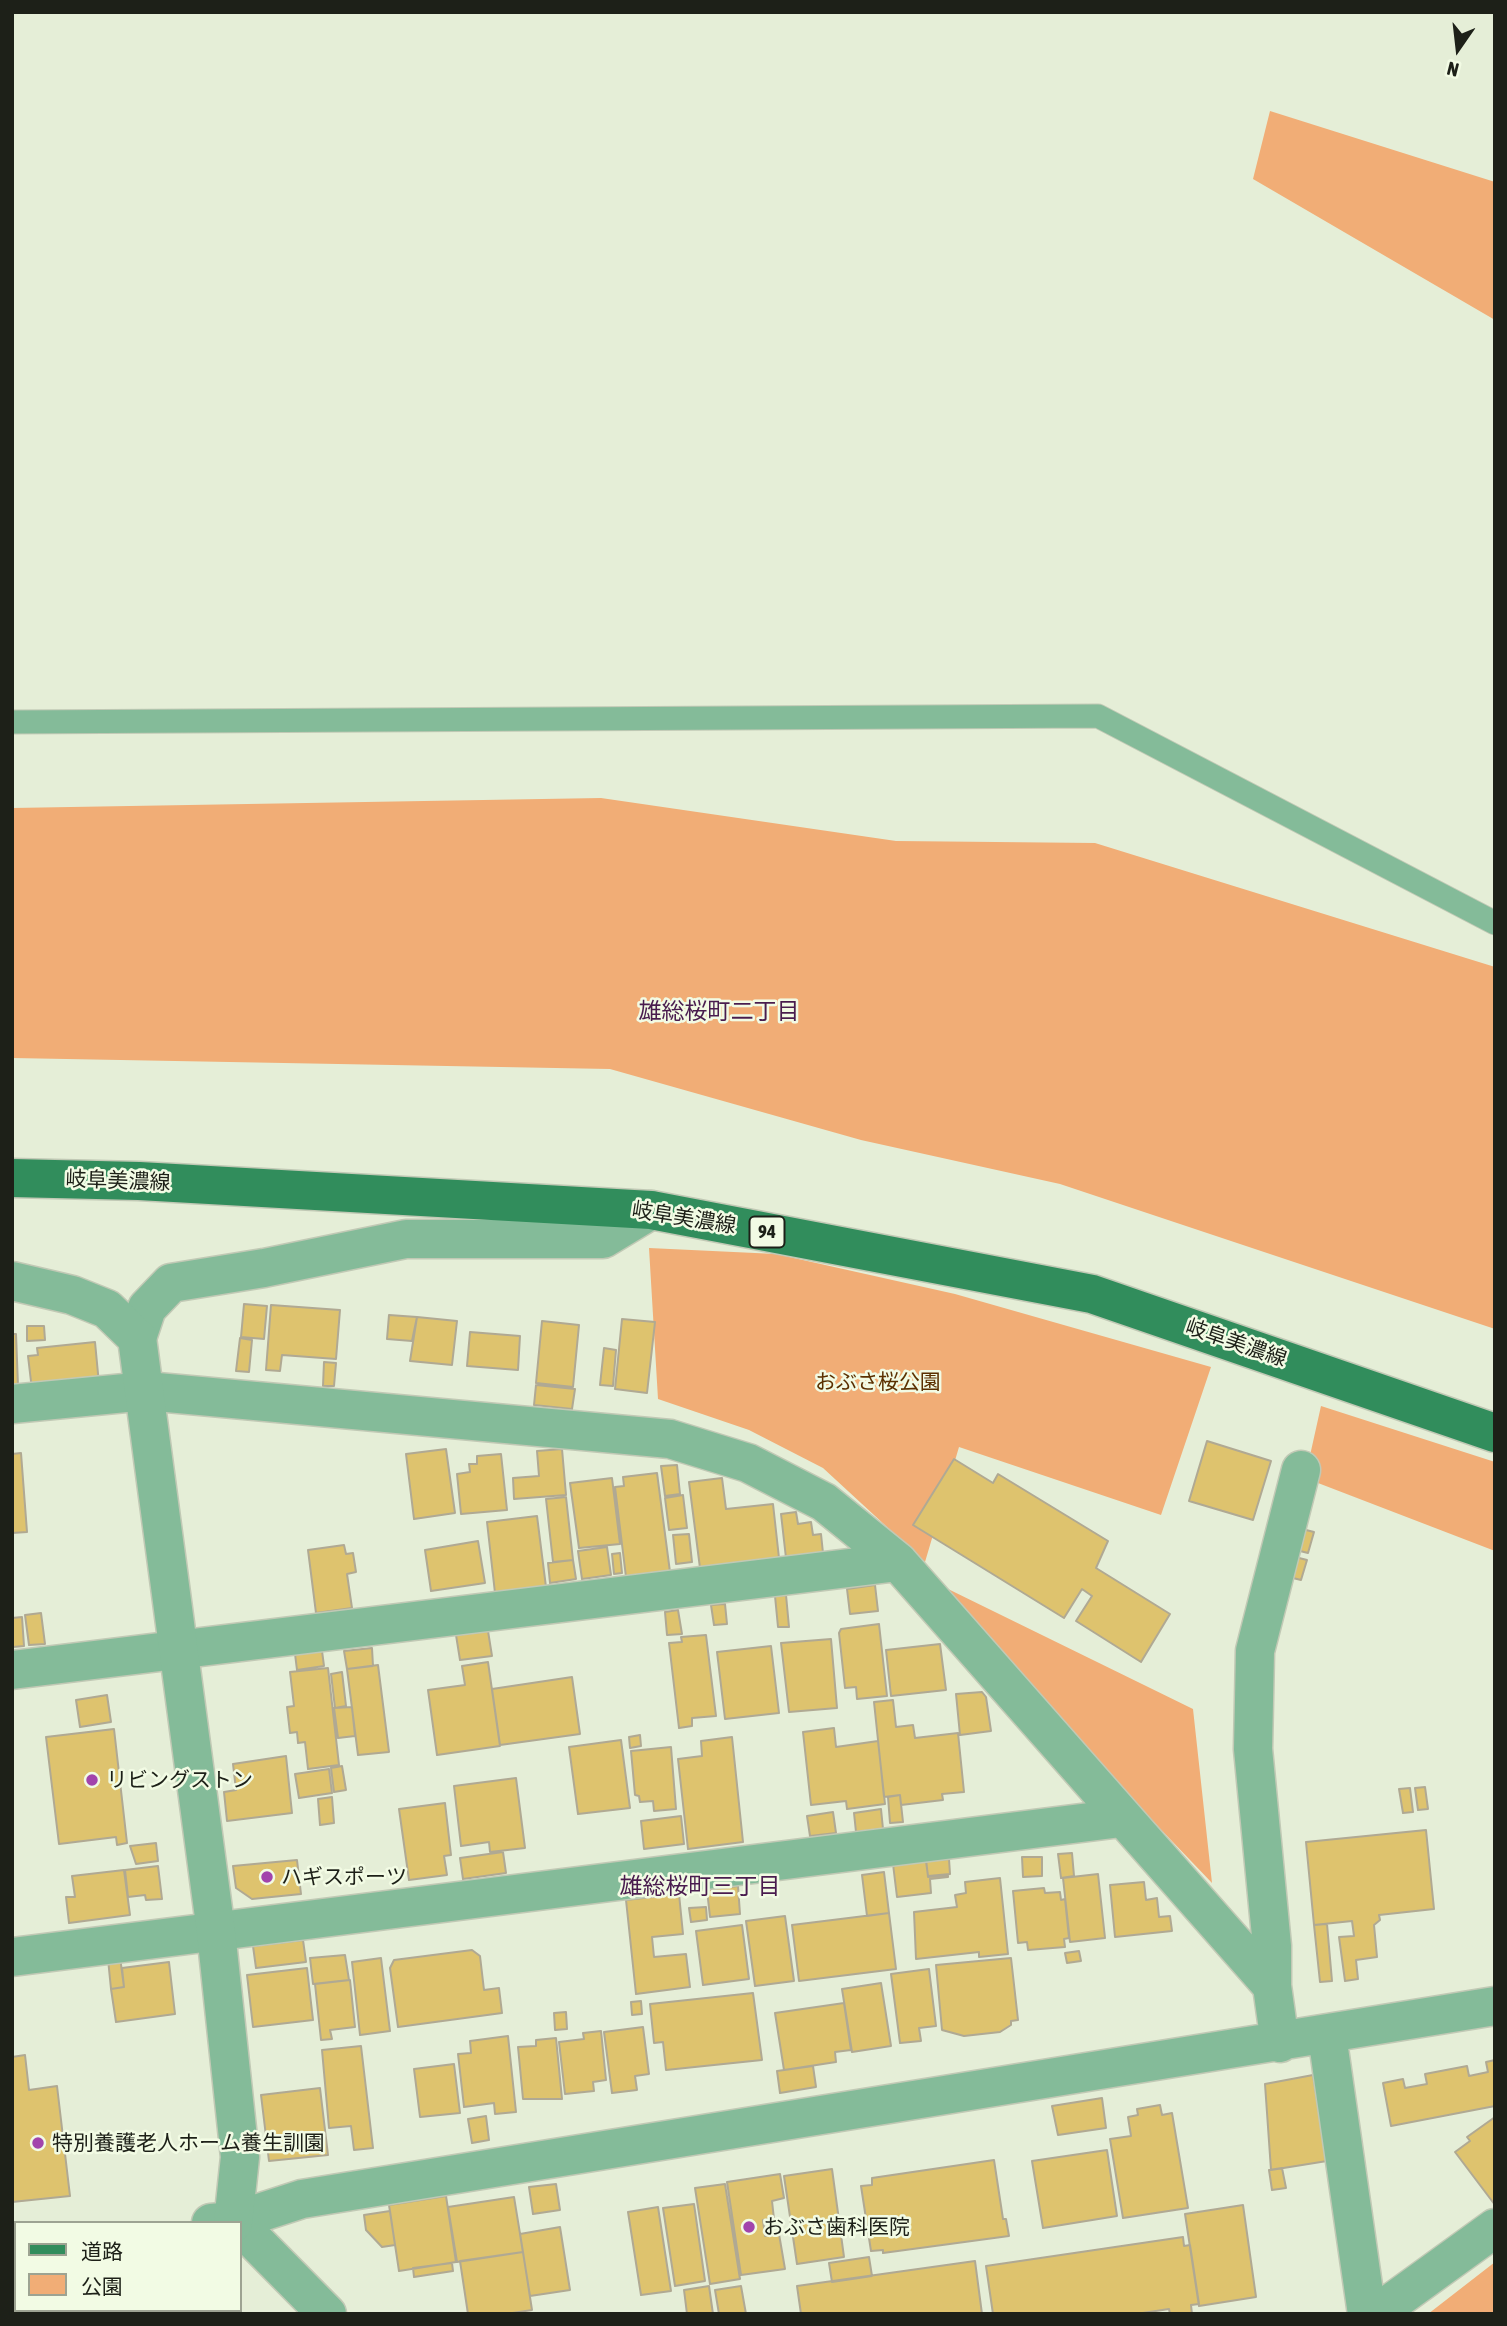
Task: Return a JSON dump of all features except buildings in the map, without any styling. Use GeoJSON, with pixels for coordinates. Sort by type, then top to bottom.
{"type":"FeatureCollection","features":[{"type":"Feature","properties":{"kind":"main road","name":"岐阜美濃線"},"geometry":{"type":"LineString","coordinates":[[12,1178],[139,1181],[651,1210],[1092,1294],[1495,1433]]}},
{"type":"Feature","properties":{"kind":"street"},"geometry":{"type":"LineString","coordinates":[[231,2221],[240,2157],[216,1932],[137,1338],[147,1308],[172,1283],[264,1268],[406,1239],[603,1240],[651,1210]]}},
{"type":"Feature","properties":{"kind":"street"},"geometry":{"type":"LineString","coordinates":[[12,1281],[72,1295],[107,1309],[137,1338]]}},
{"type":"Feature","properties":{"kind":"street"},"geometry":{"type":"LineString","coordinates":[[12,1404],[146,1391],[670,1439],[748,1463],[824,1502],[898,1562],[1121,1818],[1272,1986]]}},
{"type":"Feature","properties":{"kind":"street"},"geometry":{"type":"LineString","coordinates":[[1280,2043],[1272,1986],[1272,1946],[1253,1749],[1255,1651],[1301,1470]]}},
{"type":"Feature","properties":{"kind":"street"},"geometry":{"type":"LineString","coordinates":[[12,1670],[898,1562]]}},
{"type":"Feature","properties":{"kind":"street"},"geometry":{"type":"LineString","coordinates":[[12,1956],[1121,1818]]}},
{"type":"Feature","properties":{"kind":"street"},"geometry":{"type":"LineString","coordinates":[[237,2221],[302,2199],[1280,2043],[1495,2006]]}},
{"type":"Feature","properties":{"kind":"street"},"geometry":{"type":"LineString","coordinates":[[1327,2035],[1367,2314]]}},
{"type":"Feature","properties":{"kind":"street"},"geometry":{"type":"LineString","coordinates":[[1376,2314],[1495,2228]]}},
{"type":"Feature","properties":{"kind":"street"},"geometry":{"type":"LineString","coordinates":[[242,2233],[327,2314]]}},
{"type":"Feature","properties":{"kind":"lane"},"geometry":{"type":"LineString","coordinates":[[12,722],[1098,716],[1495,923]]}},
{"type":"Feature","properties":{"kind":"green space"},"geometry":{"type":"Polygon","coordinates":[[[1270,111],[1495,182],[1495,320],[1253,179],[1270,111]]]}},
{"type":"Feature","properties":{"kind":"green space"},"geometry":{"type":"Polygon","coordinates":[[[601,798],[896,841],[1095,843],[1495,967],[1495,1329],[1060,1184],[861,1140],[610,1069],[12,1058],[12,808],[601,798]]]}},
{"type":"Feature","properties":{"kind":"green space","name":"おぶさ桜公園"},"geometry":{"type":"Polygon","coordinates":[[[649,1248],[776,1254],[955,1294],[1211,1367],[1161,1515],[959,1447],[925,1562],[823,1468],[749,1430],[658,1399],[649,1248]]]}},
{"type":"Feature","properties":{"kind":"green space"},"geometry":{"type":"Polygon","coordinates":[[[1321,1406],[1495,1462],[1495,1551],[1305,1478],[1321,1406]]]}},
{"type":"Feature","properties":{"kind":"green space"},"geometry":{"type":"Polygon","coordinates":[[[946,1588],[1193,1709],[1212,1883],[1084,1749],[946,1588]]]}},
{"type":"Feature","properties":{"kind":"green space"},"geometry":{"type":"Polygon","coordinates":[[[1495,2262],[1495,2314],[1428,2314],[1495,2262]]]}},
{"type":"Feature","properties":{"kind":"place","name":"リビングストン"},"geometry":{"type":"Point","coordinates":[92,1780]}},
{"type":"Feature","properties":{"kind":"place","name":"ハギスポーツ"},"geometry":{"type":"Point","coordinates":[267,1877]}},
{"type":"Feature","properties":{"kind":"place","name":"特別養護老人ホーム養生訓園"},"geometry":{"type":"Point","coordinates":[38,2143]}},
{"type":"Feature","properties":{"kind":"place","name":"おぶさ歯科医院"},"geometry":{"type":"Point","coordinates":[749,2227]}},
{"type":"Feature","properties":{"kind":"district","name":"雄総桜町二丁目"},"geometry":{"type":"Point","coordinates":[719,1012]}},
{"type":"Feature","properties":{"kind":"district","name":"雄総桜町三丁目"},"geometry":{"type":"Point","coordinates":[700,1887]}}]}
